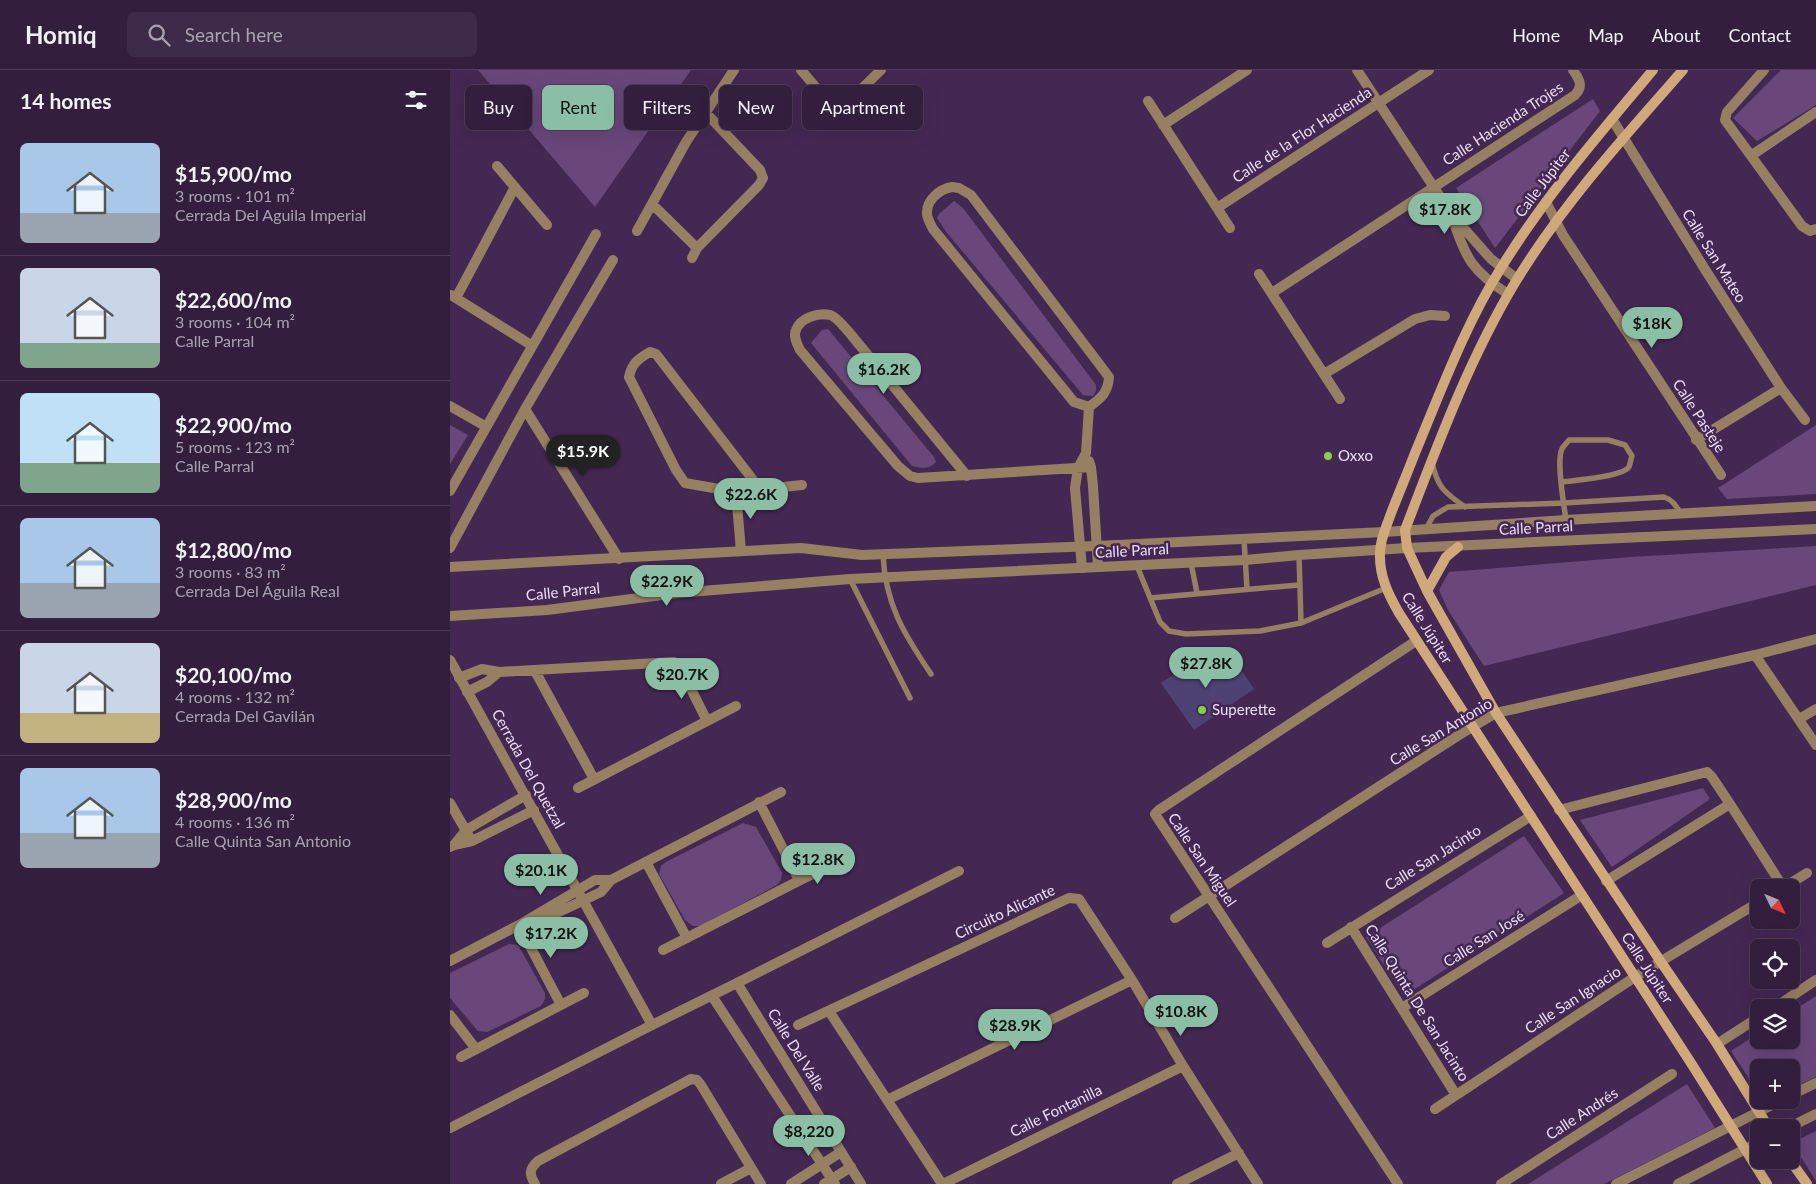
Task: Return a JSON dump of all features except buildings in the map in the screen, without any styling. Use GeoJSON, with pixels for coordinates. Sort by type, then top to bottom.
{"type":"FeatureCollection","features":[{"type":"Feature","properties":{"kind":"main road","name":"Calle Júpiter"},"geometry":{"type":"LineString","coordinates":[[1653,70],[1546,202],[1501,267],[1472,321],[1446,379],[1384,532],[1380,551],[1382,577],[1399,613],[1416,641],[1474,727],[1767,1184]]}},
{"type":"Feature","properties":{"kind":"main road","name":"Calle Júpiter"},"geometry":{"type":"LineString","coordinates":[[1683,70],[1623,139],[1556,222],[1508,294],[1474,362],[1432,458],[1405,530],[1407,548],[1427,591],[1496,713],[1660,962],[1717,1044],[1764,1119]]}},
{"type":"Feature","properties":{"kind":"main road"},"geometry":{"type":"LineString","coordinates":[[1427,591],[1446,558],[1458,547]]}},
{"type":"Feature","properties":{"kind":"main road"},"geometry":{"type":"LineString","coordinates":[[1796,1169],[1807,1184]]}},
{"type":"Feature","properties":{"kind":"street"},"geometry":{"type":"LineString","coordinates":[[709,106],[734,70]]}},
{"type":"Feature","properties":{"kind":"street"},"geometry":{"type":"LineString","coordinates":[[801,70],[831,105],[839,107],[850,100],[881,70]]}},
{"type":"Feature","properties":{"kind":"street"},"geometry":{"type":"LineString","coordinates":[[1163,125],[1247,70]]}},
{"type":"Feature","properties":{"kind":"street"},"geometry":{"type":"LineString","coordinates":[[1358,70],[1452,216],[1501,267],[1517,280]]}},
{"type":"Feature","properties":{"kind":"street","name":"Calle de la Flor Hacienda"},"geometry":{"type":"LineString","coordinates":[[1217,208],[1429,70]]}},
{"type":"Feature","properties":{"kind":"street","name":"Calle Hacienda Trojes"},"geometry":{"type":"LineString","coordinates":[[1272,294],[1575,95],[1580,89],[1581,83],[1573,70]]}},
{"type":"Feature","properties":{"kind":"street"},"geometry":{"type":"LineString","coordinates":[[1764,70],[1727,112],[1724,118],[1802,226],[1810,231],[1816,229]]}},
{"type":"Feature","properties":{"kind":"street"},"geometry":{"type":"LineString","coordinates":[[1148,101],[1230,228]]}},
{"type":"Feature","properties":{"kind":"street"},"geometry":{"type":"LineString","coordinates":[[1752,155],[1816,112]]}},
{"type":"Feature","properties":{"kind":"street"},"geometry":{"type":"LineString","coordinates":[[692,258],[697,248],[760,185],[763,178],[760,170],[709,116]]}},
{"type":"Feature","properties":{"kind":"street","name":"Calle San Mateo"},"geometry":{"type":"LineString","coordinates":[[1612,119],[1706,272],[1805,420]]}},
{"type":"Feature","properties":{"kind":"street"},"geometry":{"type":"LineString","coordinates":[[637,231],[694,130]]}},
{"type":"Feature","properties":{"kind":"street"},"geometry":{"type":"LineString","coordinates":[[497,166],[547,225]]}},
{"type":"Feature","properties":{"kind":"street"},"geometry":{"type":"LineString","coordinates":[[515,187],[453,296],[531,346]]}},
{"type":"Feature","properties":{"kind":"street"},"geometry":{"type":"LineString","coordinates":[[944,188],[959,188],[971,195],[1109,377],[1109,385],[1104,396],[1089,407],[1074,402],[933,229],[927,214],[930,200],[944,188]]}},
{"type":"Feature","properties":{"kind":"street","name":"Calle Pasteje"},"geometry":{"type":"LineString","coordinates":[[1546,202],[1556,222],[1720,475]]}},
{"type":"Feature","properties":{"kind":"street"},"geometry":{"type":"LineString","coordinates":[[652,204],[697,248]]}},
{"type":"Feature","properties":{"kind":"street"},"geometry":{"type":"LineString","coordinates":[[1452,216],[1462,248],[1475,267],[1492,284],[1508,294]]}},
{"type":"Feature","properties":{"kind":"street"},"geometry":{"type":"LineString","coordinates":[[450,491],[485,426],[596,234]]}},
{"type":"Feature","properties":{"kind":"street"},"geometry":{"type":"LineString","coordinates":[[450,548],[525,409],[613,260]]}},
{"type":"Feature","properties":{"kind":"street"},"geometry":{"type":"LineString","coordinates":[[1259,274],[1340,399]]}},
{"type":"Feature","properties":{"kind":"street"},"geometry":{"type":"LineString","coordinates":[[967,476],[848,331],[833,316],[820,313],[804,321],[796,330],[795,338],[800,350],[903,471],[910,476],[918,478],[967,476],[1091,467]]}},
{"type":"Feature","properties":{"kind":"street"},"geometry":{"type":"LineString","coordinates":[[1324,374],[1415,319],[1430,315],[1445,316]]}},
{"type":"Feature","properties":{"kind":"street"},"geometry":{"type":"LineString","coordinates":[[760,489],[656,354],[650,352],[638,359],[632,367],[629,376],[676,470],[685,483],[736,492],[802,485]]}},
{"type":"Feature","properties":{"kind":"street"},"geometry":{"type":"LineString","coordinates":[[1696,440],[1782,388]]}},
{"type":"Feature","properties":{"kind":"street"},"geometry":{"type":"LineString","coordinates":[[450,406],[485,426]]}},
{"type":"Feature","properties":{"kind":"street"},"geometry":{"type":"LineString","coordinates":[[1089,407],[1086,453],[1091,467],[1098,567]]}},
{"type":"Feature","properties":{"kind":"street"},"geometry":{"type":"LineString","coordinates":[[525,409],[619,558]]}},
{"type":"Feature","properties":{"kind":"street"},"geometry":{"type":"LineString","coordinates":[[1082,568],[1076,488],[1078,468],[1086,453]]}},
{"type":"Feature","properties":{"kind":"street"},"geometry":{"type":"LineString","coordinates":[[736,492],[740,551]]}},
{"type":"Feature","properties":{"kind":"street","name":"Calle Parral"},"geometry":{"type":"LineString","coordinates":[[450,568],[801,548],[862,555],[1096,546],[1384,532],[1816,506]]}},
{"type":"Feature","properties":{"kind":"street","name":"Calle Parral"},"geometry":{"type":"LineString","coordinates":[[450,616],[547,610],[677,593],[850,579],[1245,560],[1407,548],[1816,529]]}},
{"type":"Feature","properties":{"kind":"street","name":"Calle San Antonio"},"geometry":{"type":"LineString","coordinates":[[1175,918],[1496,713],[1755,655],[1816,639]]}},
{"type":"Feature","properties":{"kind":"street","name":"Calle San Miguel"},"geometry":{"type":"LineString","coordinates":[[1398,1184],[1155,816],[1156,812],[1416,641]]}},
{"type":"Feature","properties":{"kind":"street"},"geometry":{"type":"LineString","coordinates":[[1755,655],[1816,745]]}},
{"type":"Feature","properties":{"kind":"street","name":"Cerrada Del Quetzal"},"geometry":{"type":"LineString","coordinates":[[450,660],[652,1025]]}},
{"type":"Feature","properties":{"kind":"street"},"geometry":{"type":"LineString","coordinates":[[459,678],[482,669],[499,672],[535,671],[674,662],[680,667],[707,721]]}},
{"type":"Feature","properties":{"kind":"street"},"geometry":{"type":"LineString","coordinates":[[535,671],[594,779]]}},
{"type":"Feature","properties":{"kind":"street"},"geometry":{"type":"LineString","coordinates":[[467,692],[487,682],[499,672]]}},
{"type":"Feature","properties":{"kind":"street"},"geometry":{"type":"LineString","coordinates":[[578,788],[736,706]]}},
{"type":"Feature","properties":{"kind":"street"},"geometry":{"type":"LineString","coordinates":[[1798,719],[1816,709]]}},
{"type":"Feature","properties":{"kind":"street"},"geometry":{"type":"LineString","coordinates":[[1559,810],[1704,772],[1712,777],[1778,879]]}},
{"type":"Feature","properties":{"kind":"street"},"geometry":{"type":"LineString","coordinates":[[519,925],[542,920],[601,892],[611,880],[781,792]]}},
{"type":"Feature","properties":{"kind":"street"},"geometry":{"type":"LineString","coordinates":[[452,846],[466,830],[526,795]]}},
{"type":"Feature","properties":{"kind":"street"},"geometry":{"type":"LineString","coordinates":[[759,802],[799,880]]}},
{"type":"Feature","properties":{"kind":"street"},"geometry":{"type":"LineString","coordinates":[[450,803],[472,841]]}},
{"type":"Feature","properties":{"kind":"street"},"geometry":{"type":"LineString","coordinates":[[1606,881],[1730,804]]}},
{"type":"Feature","properties":{"kind":"street"},"geometry":{"type":"LineString","coordinates":[[452,846],[472,841],[534,810]]}},
{"type":"Feature","properties":{"kind":"street","name":"Calle San Jacinto"},"geometry":{"type":"LineString","coordinates":[[1327,942],[1531,816]]}},
{"type":"Feature","properties":{"kind":"street"},"geometry":{"type":"LineString","coordinates":[[646,862],[687,938]]}},
{"type":"Feature","properties":{"kind":"street"},"geometry":{"type":"LineString","coordinates":[[663,950],[826,867]]}},
{"type":"Feature","properties":{"kind":"street"},"geometry":{"type":"LineString","coordinates":[[450,1128],[959,871]]}},
{"type":"Feature","properties":{"kind":"street"},"geometry":{"type":"LineString","coordinates":[[1797,879],[1807,873]]}},
{"type":"Feature","properties":{"kind":"street"},"geometry":{"type":"LineString","coordinates":[[450,961],[519,925],[595,880],[611,880]]}},
{"type":"Feature","properties":{"kind":"street","name":"Calle San José"},"geometry":{"type":"LineString","coordinates":[[1402,1008],[1582,895]]}},
{"type":"Feature","properties":{"kind":"street","name":"Circuito Alicante"},"geometry":{"type":"LineString","coordinates":[[798,1025],[1069,898],[1075,898],[1083,903],[1258,1184]]}},
{"type":"Feature","properties":{"kind":"street","name":"Calle San Ignacio"},"geometry":{"type":"LineString","coordinates":[[1435,1109],[1660,962],[1750,907]]}},
{"type":"Feature","properties":{"kind":"street"},"geometry":{"type":"LineString","coordinates":[[519,925],[561,1005]]}},
{"type":"Feature","properties":{"kind":"street","name":"Calle Quinta De San Jacinto"},"geometry":{"type":"LineString","coordinates":[[1351,927],[1456,1095]]}},
{"type":"Feature","properties":{"kind":"street"},"geometry":{"type":"LineString","coordinates":[[887,1100],[1132,980]]}},
{"type":"Feature","properties":{"kind":"street"},"geometry":{"type":"LineString","coordinates":[[1788,999],[1816,980]]}},
{"type":"Feature","properties":{"kind":"street","name":"Calle Del Valle"},"geometry":{"type":"LineString","coordinates":[[737,983],[861,1184]]}},
{"type":"Feature","properties":{"kind":"street"},"geometry":{"type":"LineString","coordinates":[[461,1057],[584,993]]}},
{"type":"Feature","properties":{"kind":"street"},"geometry":{"type":"LineString","coordinates":[[712,996],[822,1164],[830,1182],[851,1167]]}},
{"type":"Feature","properties":{"kind":"street"},"geometry":{"type":"LineString","coordinates":[[829,1011],[942,1184]]}},
{"type":"Feature","properties":{"kind":"street"},"geometry":{"type":"LineString","coordinates":[[450,1015],[476,1049]]}},
{"type":"Feature","properties":{"kind":"street"},"geometry":{"type":"LineString","coordinates":[[1717,1044],[1750,1023]]}},
{"type":"Feature","properties":{"kind":"street","name":"Calle Fontanilla"},"geometry":{"type":"LineString","coordinates":[[942,1184],[1183,1066]]}},
{"type":"Feature","properties":{"kind":"street","name":"Calle Andrés"},"geometry":{"type":"LineString","coordinates":[[1507,1182],[1672,1074]]}},
{"type":"Feature","properties":{"kind":"street"},"geometry":{"type":"LineString","coordinates":[[534,1184],[530,1176],[532,1167],[538,1161],[691,1079],[697,1080],[701,1085],[761,1184]]}},
{"type":"Feature","properties":{"kind":"street"},"geometry":{"type":"LineString","coordinates":[[1800,1091],[1816,1083]]}},
{"type":"Feature","properties":{"kind":"street"},"geometry":{"type":"LineString","coordinates":[[1616,1184],[1763,1109]]}},
{"type":"Feature","properties":{"kind":"street"},"geometry":{"type":"LineString","coordinates":[[1800,1122],[1816,1114]]}},
{"type":"Feature","properties":{"kind":"street"},"geometry":{"type":"LineString","coordinates":[[1678,1184],[1750,1146]]}},
{"type":"Feature","properties":{"kind":"street"},"geometry":{"type":"LineString","coordinates":[[791,1184],[841,1152]]}},
{"type":"Feature","properties":{"kind":"street"},"geometry":{"type":"LineString","coordinates":[[1177,1184],[1239,1153]]}},
{"type":"Feature","properties":{"kind":"street"},"geometry":{"type":"LineString","coordinates":[[721,1184],[752,1168]]}},
{"type":"Feature","properties":{"kind":"lane"},"geometry":{"type":"LineString","coordinates":[[1562,482],[1605,477],[1624,472],[1629,467],[1632,456],[1625,446],[1608,440],[1569,440],[1562,448],[1560,458],[1562,482],[1564,504],[1566,520]]}},
{"type":"Feature","properties":{"kind":"lane"},"geometry":{"type":"LineString","coordinates":[[1432,458],[1435,478],[1448,495],[1465,507]]}},
{"type":"Feature","properties":{"kind":"lane"},"geometry":{"type":"LineString","coordinates":[[1426,529],[1433,516],[1448,507],[1564,504],[1664,497],[1670,499],[1681,514]]}},
{"type":"Feature","properties":{"kind":"lane"},"geometry":{"type":"LineString","coordinates":[[1244,539],[1247,589]]}},
{"type":"Feature","properties":{"kind":"lane"},"geometry":{"type":"LineString","coordinates":[[883,554],[884,577],[900,624],[931,674]]}},
{"type":"Feature","properties":{"kind":"lane"},"geometry":{"type":"LineString","coordinates":[[1298,555],[1301,623]]}},
{"type":"Feature","properties":{"kind":"lane"},"geometry":{"type":"LineString","coordinates":[[1191,563],[1197,593]]}},
{"type":"Feature","properties":{"kind":"lane"},"geometry":{"type":"LineString","coordinates":[[1137,566],[1160,622],[1169,630],[1186,634],[1260,631],[1301,623],[1386,588]]}},
{"type":"Feature","properties":{"kind":"lane"},"geometry":{"type":"LineString","coordinates":[[850,579],[910,698]]}},
{"type":"Feature","properties":{"kind":"lane"},"geometry":{"type":"LineString","coordinates":[[1150,598],[1299,585]]}},
{"type":"Feature","properties":{"kind":"shaded area"},"geometry":{"type":"Polygon","coordinates":[[[478,70],[691,70],[680,85],[624,85],[624,130],[649,130],[595,207],[529,130],[532,130],[532,85],[491,85],[478,70]]]}},
{"type":"Feature","properties":{"kind":"shaded area"},"geometry":{"type":"Polygon","coordinates":[[[1781,70],[1816,70],[1816,105],[1757,141],[1733,118],[1781,70]]]}},
{"type":"Feature","properties":{"kind":"shaded area"},"geometry":{"type":"Polygon","coordinates":[[[1593,99],[1600,111],[1495,248],[1456,188],[1593,99]]]}},
{"type":"Feature","properties":{"kind":"shaded area"},"geometry":{"type":"Polygon","coordinates":[[[954,201],[963,208],[1096,385],[1096,391],[1093,396],[1083,395],[947,233],[937,218],[954,201]]]}},
{"type":"Feature","properties":{"kind":"shaded area"},"geometry":{"type":"Polygon","coordinates":[[[828,329],[934,457],[936,462],[933,465],[925,468],[912,466],[811,343],[822,330],[828,329]]]}},
{"type":"Feature","properties":{"kind":"shaded area"},"geometry":{"type":"Polygon","coordinates":[[[450,425],[468,435],[450,464],[450,425]]]}},
{"type":"Feature","properties":{"kind":"shaded area"},"geometry":{"type":"Polygon","coordinates":[[[1816,425],[1816,494],[1727,499],[1718,488],[1816,425]]]}},
{"type":"Feature","properties":{"kind":"shaded area"},"geometry":{"type":"Polygon","coordinates":[[[1816,546],[1816,585],[1484,666],[1448,610],[1439,590],[1449,572],[1631,557],[1816,546]]]}},
{"type":"Feature","properties":{"kind":"shaded area"},"geometry":{"type":"Polygon","coordinates":[[[1703,788],[1710,799],[1612,867],[1580,820],[1703,788]]]}},
{"type":"Feature","properties":{"kind":"shaded area"},"geometry":{"type":"Polygon","coordinates":[[[743,823],[756,827],[782,873],[781,880],[777,885],[700,926],[693,926],[685,920],[659,874],[661,866],[743,823]]]}},
{"type":"Feature","properties":{"kind":"shaded area"},"geometry":{"type":"Polygon","coordinates":[[[1524,836],[1564,893],[1404,996],[1366,937],[1524,836]]]}},
{"type":"Feature","properties":{"kind":"shaded area"},"geometry":{"type":"Polygon","coordinates":[[[509,944],[518,945],[545,993],[545,999],[541,1006],[487,1032],[478,1031],[450,998],[450,973],[509,944]]]}},
{"type":"Feature","properties":{"kind":"shaded area"},"geometry":{"type":"Polygon","coordinates":[[[1816,996],[1816,1077],[1800,1085],[1800,1059],[1750,1059],[1750,1080],[1731,1051],[1750,1039],[1750,1049],[1800,1049],[1800,1006],[1816,996]]]}},
{"type":"Feature","properties":{"kind":"shaded area"},"geometry":{"type":"Polygon","coordinates":[[[1687,1084],[1715,1128],[1604,1184],[1528,1184],[1687,1084]]]}},
{"type":"Feature","properties":{"kind":"shaded area"},"geometry":{"type":"Polygon","coordinates":[[[1816,1131],[1816,1181],[1800,1156],[1800,1139],[1816,1131]]]}},
{"type":"Feature","properties":{"kind":"place","name":"Oxxo"},"geometry":{"type":"Point","coordinates":[1328,456]}},
{"type":"Feature","properties":{"kind":"place","name":"Superette"},"geometry":{"type":"Point","coordinates":[1202,710]}}]}
